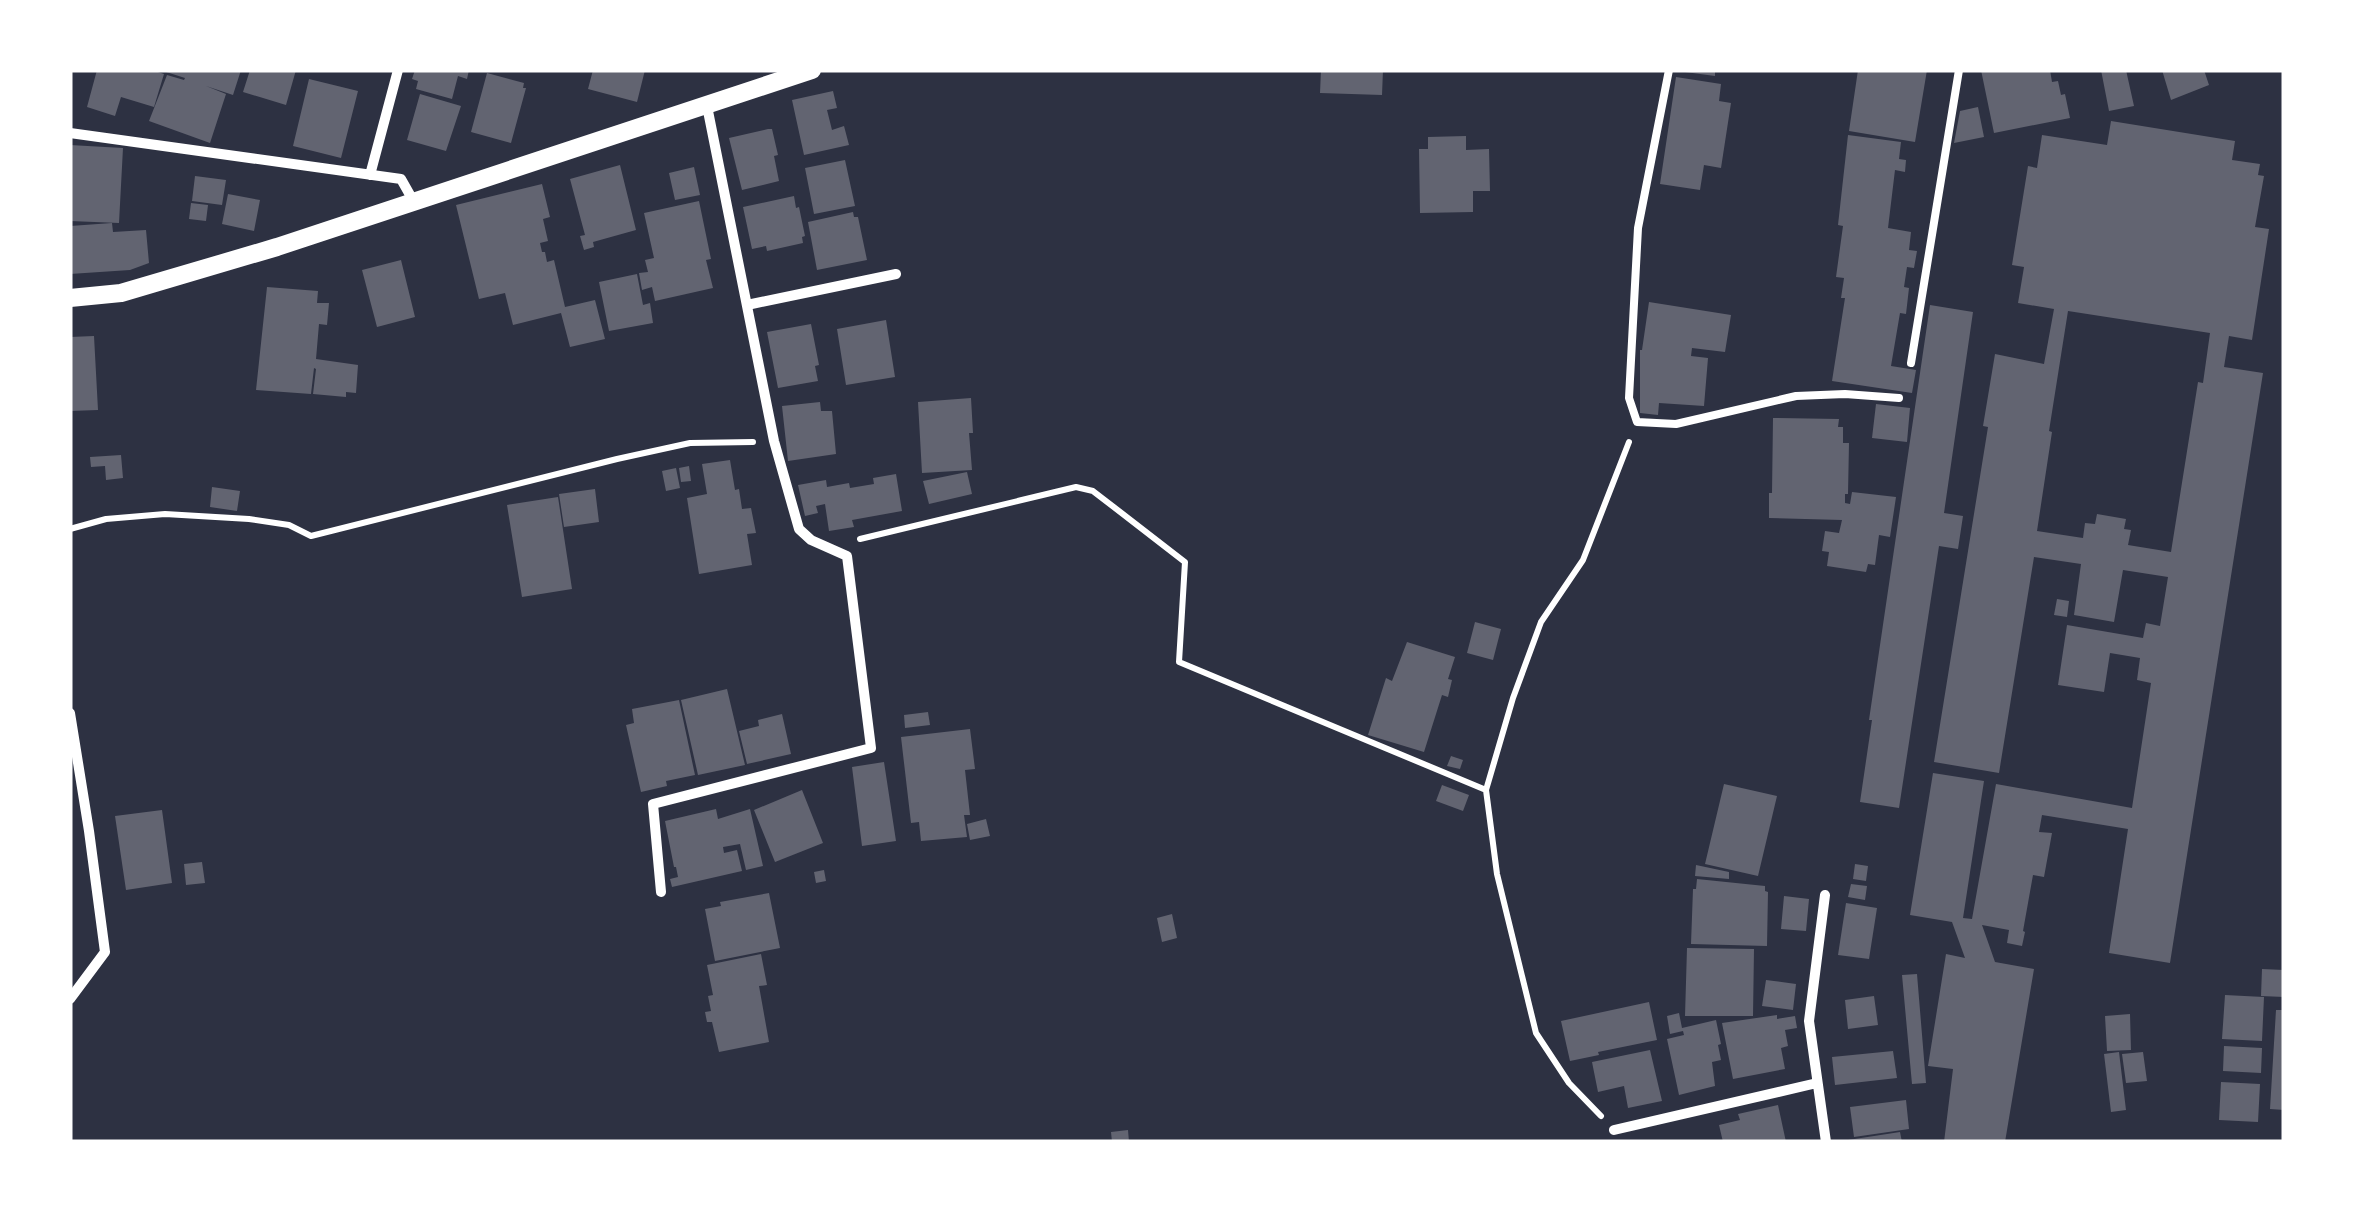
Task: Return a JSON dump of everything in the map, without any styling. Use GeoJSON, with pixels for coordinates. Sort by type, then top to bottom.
{"type":"FeatureCollection","features":[{"type":"Feature","properties":{"kind":"street"},"geometry":{"type":"LineString","coordinates":[[370,174],[398,70]]}},
{"type":"Feature","properties":{"kind":"street"},"geometry":{"type":"LineString","coordinates":[[70,298],[121,293],[277,247],[812,70]]}},
{"type":"Feature","properties":{"kind":"street"},"geometry":{"type":"LineString","coordinates":[[662,892],[653,804],[872,748],[847,556],[811,540],[799,530],[774,441],[707,106]]}},
{"type":"Feature","properties":{"kind":"street"},"geometry":{"type":"LineString","coordinates":[[70,133],[401,179],[414,202]]}},
{"type":"Feature","properties":{"kind":"street"},"geometry":{"type":"LineString","coordinates":[[747,304],[896,274]]}},
{"type":"Feature","properties":{"kind":"street"},"geometry":{"type":"LineString","coordinates":[[70,713],[105,952],[70,999]]}},
{"type":"Feature","properties":{"kind":"street"},"geometry":{"type":"LineString","coordinates":[[1825,894],[1809,1021],[1826,1142]]}},
{"type":"Feature","properties":{"kind":"street"},"geometry":{"type":"LineString","coordinates":[[1614,1130],[1817,1083]]}},
{"type":"Feature","properties":{"kind":"lane"},"geometry":{"type":"LineString","coordinates":[[1670,70],[1638,228],[1630,398],[1637,422],[1676,424],[1796,396],[1898,398]]}},
{"type":"Feature","properties":{"kind":"lane"},"geometry":{"type":"LineString","coordinates":[[1911,363],[1958,70]]}},
{"type":"Feature","properties":{"kind":"path"},"geometry":{"type":"LineString","coordinates":[[1614,1130],[1568,1082],[1536,1033],[1497,874],[1486,790],[1540,622],[1583,560],[1637,422]]}},
{"type":"Feature","properties":{"kind":"path"},"geometry":{"type":"LineString","coordinates":[[70,529],[106,518],[165,514],[289,524],[311,536],[617,458],[690,444],[774,441]]}},
{"type":"Feature","properties":{"kind":"path"},"geometry":{"type":"LineString","coordinates":[[837,552],[845,542],[903,528],[1076,488],[1093,491],[1185,562],[1179,662],[1486,790]]}},
{"type":"Feature","properties":{"kind":"building"},"geometry":{"type":"Polygon","coordinates":[[[97,70],[152,70],[164,74],[154,107],[121,97],[115,116],[87,107],[97,70]]]}},
{"type":"Feature","properties":{"kind":"building"},"geometry":{"type":"Polygon","coordinates":[[[160,70],[241,70],[233,95],[206,86],[226,94],[210,143],[149,121],[167,75],[185,78],[160,70]]]}},
{"type":"Feature","properties":{"kind":"building"},"geometry":{"type":"Polygon","coordinates":[[[250,70],[296,70],[286,105],[243,92],[250,70]]]}},
{"type":"Feature","properties":{"kind":"building"},"geometry":{"type":"Polygon","coordinates":[[[415,70],[469,70],[467,79],[458,76],[452,99],[416,89],[418,81],[412,79],[415,70]]]}},
{"type":"Feature","properties":{"kind":"building"},"geometry":{"type":"Polygon","coordinates":[[[593,70],[645,70],[637,102],[588,89],[593,70]]]}},
{"type":"Feature","properties":{"kind":"building"},"geometry":{"type":"Polygon","coordinates":[[[1321,70],[1383,70],[1382,95],[1320,93],[1321,70]]]}},
{"type":"Feature","properties":{"kind":"building"},"geometry":{"type":"Polygon","coordinates":[[[1715,70],[1715,76],[1685,72],[1715,70]]]}},
{"type":"Feature","properties":{"kind":"building"},"geometry":{"type":"Polygon","coordinates":[[[1858,70],[1927,70],[1915,142],[1849,131],[1858,70]]]}},
{"type":"Feature","properties":{"kind":"building"},"geometry":{"type":"Polygon","coordinates":[[[1981,70],[2050,70],[2052,82],[2058,81],[2061,95],[2065,94],[2070,118],[1994,133],[1981,70]]]}},
{"type":"Feature","properties":{"kind":"building"},"geometry":{"type":"Polygon","coordinates":[[[2101,70],[2126,70],[2134,106],[2109,111],[2101,70]]]}},
{"type":"Feature","properties":{"kind":"building"},"geometry":{"type":"Polygon","coordinates":[[[2162,70],[2204,70],[2209,85],[2171,100],[2162,70]]]}},
{"type":"Feature","properties":{"kind":"building"},"geometry":{"type":"Polygon","coordinates":[[[487,73],[524,83],[526,88],[511,143],[471,132],[487,73]]]}},
{"type":"Feature","properties":{"kind":"building"},"geometry":{"type":"Polygon","coordinates":[[[1676,77],[1721,84],[1719,101],[1731,103],[1721,168],[1704,165],[1700,190],[1660,184],[1676,77]]]}},
{"type":"Feature","properties":{"kind":"building"},"geometry":{"type":"Polygon","coordinates":[[[309,79],[358,91],[341,158],[293,146],[309,79]]]}},
{"type":"Feature","properties":{"kind":"building"},"geometry":{"type":"Polygon","coordinates":[[[833,91],[837,108],[827,110],[832,130],[844,126],[849,145],[804,155],[792,100],[833,91]]]}},
{"type":"Feature","properties":{"kind":"building"},"geometry":{"type":"Polygon","coordinates":[[[420,94],[461,106],[446,151],[407,140],[420,94]]]}},
{"type":"Feature","properties":{"kind":"building"},"geometry":{"type":"Polygon","coordinates":[[[1978,107],[1984,137],[1954,143],[1960,111],[1978,107]]]}},
{"type":"Feature","properties":{"kind":"building"},"geometry":{"type":"Polygon","coordinates":[[[2111,121],[2235,141],[2232,160],[2260,164],[2258,175],[2264,176],[2255,227],[2269,229],[2252,340],[2229,336],[2224,367],[2263,373],[2170,963],[2109,953],[2128,829],[2042,815],[2039,832],[2052,833],[2044,877],[2033,875],[2022,946],[2007,943],[2009,930],[1982,925],[1995,962],[2034,969],[2005,1142],[1944,1142],[1953,1069],[1928,1066],[1946,954],[1965,958],[1952,922],[1910,915],[1933,773],[1984,781],[1963,918],[1972,919],[1996,784],[2132,808],[2151,683],[2137,680],[2140,658],[2110,653],[2104,692],[2058,685],[2067,625],[2143,638],[2146,623],[2160,626],[2168,577],[2123,570],[2114,622],[2074,615],[2081,564],[2034,557],[1999,773],[1934,762],[1988,427],[1983,426],[1995,354],[2044,364],[2054,309],[2018,303],[2024,267],[2012,265],[2028,166],[2037,168],[2042,135],[2107,145],[2111,121]],[[2068,311],[2037,531],[2083,538],[2085,523],[2095,524],[2097,514],[2126,519],[2124,529],[2131,530],[2128,545],[2171,552],[2198,382],[2203,383],[2210,333],[2068,311]]]}},
{"type":"Feature","properties":{"kind":"building"},"geometry":{"type":"Polygon","coordinates":[[[772,129],[778,155],[774,156],[779,181],[742,190],[729,138],[772,129]]]}},
{"type":"Feature","properties":{"kind":"building"},"geometry":{"type":"Polygon","coordinates":[[[1848,135],[1901,142],[1899,159],[1906,160],[1905,172],[1895,170],[1888,228],[1911,232],[1909,250],[1917,251],[1914,268],[1907,267],[1906,314],[1900,313],[1891,366],[1916,370],[1912,393],[1832,381],[1845,298],[1841,298],[1844,278],[1836,277],[1848,135]]]}},
{"type":"Feature","properties":{"kind":"building"},"geometry":{"type":"Polygon","coordinates":[[[1466,136],[1466,150],[1489,149],[1490,191],[1473,191],[1473,212],[1420,213],[1419,149],[1428,149],[1428,137],[1466,136]]]}},
{"type":"Feature","properties":{"kind":"building"},"geometry":{"type":"Polygon","coordinates":[[[70,145],[123,148],[119,223],[70,221],[70,145]]]}},
{"type":"Feature","properties":{"kind":"building"},"geometry":{"type":"Polygon","coordinates":[[[845,160],[855,206],[814,214],[805,168],[845,160]]]}},
{"type":"Feature","properties":{"kind":"building"},"geometry":{"type":"Polygon","coordinates":[[[620,165],[636,230],[593,242],[594,247],[584,250],[580,236],[585,235],[570,179],[620,165]]]}},
{"type":"Feature","properties":{"kind":"building"},"geometry":{"type":"Polygon","coordinates":[[[694,167],[700,195],[675,200],[669,173],[694,167]]]}},
{"type":"Feature","properties":{"kind":"building"},"geometry":{"type":"Polygon","coordinates":[[[195,176],[226,180],[222,205],[192,201],[195,176]]]}},
{"type":"Feature","properties":{"kind":"building"},"geometry":{"type":"Polygon","coordinates":[[[542,184],[550,217],[543,219],[548,241],[540,243],[542,252],[547,262],[554,260],[565,307],[595,300],[605,339],[570,347],[561,313],[513,325],[505,293],[479,299],[456,205],[542,184]]]}},
{"type":"Feature","properties":{"kind":"building"},"geometry":{"type":"Polygon","coordinates":[[[228,194],[260,200],[254,231],[222,224],[228,194]]]}},
{"type":"Feature","properties":{"kind":"building"},"geometry":{"type":"Polygon","coordinates":[[[794,196],[805,236],[803,243],[767,251],[766,246],[752,249],[743,207],[794,196]]]}},
{"type":"Feature","properties":{"kind":"building"},"geometry":{"type":"Polygon","coordinates":[[[699,201],[713,288],[655,301],[652,287],[642,290],[639,273],[648,272],[645,260],[654,258],[644,213],[699,201]]]}},
{"type":"Feature","properties":{"kind":"building"},"geometry":{"type":"Polygon","coordinates":[[[191,203],[208,205],[206,221],[189,219],[191,203]]]}},
{"type":"Feature","properties":{"kind":"building"},"geometry":{"type":"Polygon","coordinates":[[[853,212],[858,217],[867,260],[817,270],[808,222],[853,212]]]}},
{"type":"Feature","properties":{"kind":"building"},"geometry":{"type":"Polygon","coordinates":[[[112,223],[113,232],[146,230],[149,263],[130,270],[70,274],[70,226],[112,223]]]}},
{"type":"Feature","properties":{"kind":"building"},"geometry":{"type":"Polygon","coordinates":[[[401,260],[415,317],[377,327],[362,270],[401,260]]]}},
{"type":"Feature","properties":{"kind":"building"},"geometry":{"type":"Polygon","coordinates":[[[637,274],[643,305],[650,303],[653,323],[609,331],[599,282],[637,274]]]}},
{"type":"Feature","properties":{"kind":"building"},"geometry":{"type":"Polygon","coordinates":[[[267,287],[318,291],[317,303],[329,303],[327,325],[319,324],[316,359],[358,365],[356,393],[346,392],[346,397],[313,394],[314,368],[311,394],[256,390],[267,287]]]}},
{"type":"Feature","properties":{"kind":"building"},"geometry":{"type":"Polygon","coordinates":[[[1649,302],[1731,315],[1725,352],[1692,348],[1691,356],[1708,358],[1704,406],[1659,403],[1658,415],[1640,413],[1640,350],[1649,302]]]}},
{"type":"Feature","properties":{"kind":"building"},"geometry":{"type":"Polygon","coordinates":[[[1930,305],[1973,312],[1944,513],[1963,516],[1958,549],[1939,546],[1899,808],[1860,802],[1930,305]]]}},
{"type":"Feature","properties":{"kind":"building"},"geometry":{"type":"Polygon","coordinates":[[[886,320],[895,377],[846,385],[837,329],[886,320]]]}},
{"type":"Feature","properties":{"kind":"building"},"geometry":{"type":"Polygon","coordinates":[[[811,324],[818,381],[778,388],[767,332],[811,324]]]}},
{"type":"Feature","properties":{"kind":"building"},"geometry":{"type":"Polygon","coordinates":[[[94,336],[98,410],[70,411],[70,337],[94,336]]]}},
{"type":"Feature","properties":{"kind":"building"},"geometry":{"type":"Polygon","coordinates":[[[971,398],[972,470],[922,473],[918,402],[971,398]]]}},
{"type":"Feature","properties":{"kind":"building"},"geometry":{"type":"Polygon","coordinates":[[[820,402],[821,411],[832,411],[836,454],[788,461],[782,406],[820,402]]]}},
{"type":"Feature","properties":{"kind":"building"},"geometry":{"type":"Polygon","coordinates":[[[1876,404],[1910,408],[1907,442],[1872,438],[1876,404]]]}},
{"type":"Feature","properties":{"kind":"building"},"geometry":{"type":"Polygon","coordinates":[[[1773,418],[1839,419],[1843,443],[1849,443],[1845,503],[1850,504],[1852,492],[1896,497],[1890,537],[1879,535],[1875,565],[1868,564],[1866,572],[1827,566],[1829,552],[1822,551],[1825,531],[1839,533],[1842,520],[1769,518],[1773,418]]]}},
{"type":"Feature","properties":{"kind":"building"},"geometry":{"type":"Polygon","coordinates":[[[121,455],[123,478],[106,480],[105,466],[91,467],[90,457],[121,455]]]}},
{"type":"Feature","properties":{"kind":"building"},"geometry":{"type":"Polygon","coordinates":[[[730,460],[742,509],[751,508],[756,533],[747,534],[752,565],[699,574],[687,498],[707,494],[702,464],[730,460]]]}},
{"type":"Feature","properties":{"kind":"building"},"geometry":{"type":"Polygon","coordinates":[[[689,466],[691,481],[681,482],[679,468],[689,466]]]}},
{"type":"Feature","properties":{"kind":"building"},"geometry":{"type":"Polygon","coordinates":[[[676,468],[680,488],[666,491],[662,471],[676,468]]]}},
{"type":"Feature","properties":{"kind":"building"},"geometry":{"type":"Polygon","coordinates":[[[967,472],[972,494],[929,504],[923,481],[967,472]]]}},
{"type":"Feature","properties":{"kind":"building"},"geometry":{"type":"Polygon","coordinates":[[[896,474],[902,511],[852,520],[854,527],[829,531],[825,504],[816,506],[818,513],[805,516],[798,485],[826,480],[827,487],[849,483],[850,488],[874,484],[873,478],[896,474]]]}},
{"type":"Feature","properties":{"kind":"building"},"geometry":{"type":"Polygon","coordinates":[[[212,487],[240,491],[237,511],[210,507],[212,487]]]}},
{"type":"Feature","properties":{"kind":"building"},"geometry":{"type":"Polygon","coordinates":[[[595,489],[599,522],[564,527],[559,494],[595,489]]]}},
{"type":"Feature","properties":{"kind":"building"},"geometry":{"type":"Polygon","coordinates":[[[558,497],[572,589],[522,597],[507,505],[558,497]]]}},
{"type":"Feature","properties":{"kind":"building"},"geometry":{"type":"Polygon","coordinates":[[[2057,599],[2069,601],[2067,617],[2054,615],[2057,599]]]}},
{"type":"Feature","properties":{"kind":"building"},"geometry":{"type":"Polygon","coordinates":[[[1475,622],[1501,629],[1493,660],[1467,653],[1475,622]]]}},
{"type":"Feature","properties":{"kind":"building"},"geometry":{"type":"Polygon","coordinates":[[[1407,642],[1455,657],[1448,679],[1452,680],[1448,697],[1442,695],[1424,752],[1368,735],[1386,678],[1392,681],[1407,642]]]}},
{"type":"Feature","properties":{"kind":"building"},"geometry":{"type":"Polygon","coordinates":[[[727,689],[745,765],[698,775],[681,700],[727,689]]]}},
{"type":"Feature","properties":{"kind":"building"},"geometry":{"type":"Polygon","coordinates":[[[679,700],[695,775],[641,792],[626,725],[634,723],[632,709],[679,700]]]}},
{"type":"Feature","properties":{"kind":"building"},"geometry":{"type":"Polygon","coordinates":[[[928,712],[930,725],[905,728],[904,715],[928,712]]]}},
{"type":"Feature","properties":{"kind":"building"},"geometry":{"type":"Polygon","coordinates":[[[782,714],[791,754],[747,764],[739,731],[759,726],[758,720],[782,714]]]}},
{"type":"Feature","properties":{"kind":"building"},"geometry":{"type":"Polygon","coordinates":[[[970,729],[975,769],[965,770],[970,815],[964,815],[967,837],[921,841],[919,822],[911,823],[901,737],[970,729]]]}},
{"type":"Feature","properties":{"kind":"building"},"geometry":{"type":"Polygon","coordinates":[[[1451,756],[1463,760],[1460,769],[1447,766],[1451,756]]]}},
{"type":"Feature","properties":{"kind":"building"},"geometry":{"type":"Polygon","coordinates":[[[884,762],[896,841],[862,846],[852,767],[884,762]]]}},
{"type":"Feature","properties":{"kind":"building"},"geometry":{"type":"Polygon","coordinates":[[[1724,784],[1777,796],[1758,876],[1705,864],[1724,784]]]}},
{"type":"Feature","properties":{"kind":"building"},"geometry":{"type":"Polygon","coordinates":[[[1442,785],[1469,795],[1463,811],[1436,801],[1442,785]]]}},
{"type":"Feature","properties":{"kind":"building"},"geometry":{"type":"Polygon","coordinates":[[[802,790],[823,843],[775,862],[754,810],[802,790]]]}},
{"type":"Feature","properties":{"kind":"building"},"geometry":{"type":"Polygon","coordinates":[[[716,809],[718,819],[750,809],[763,866],[746,870],[740,844],[723,847],[724,853],[737,850],[742,871],[672,887],[670,879],[678,877],[665,821],[716,809]]]}},
{"type":"Feature","properties":{"kind":"building"},"geometry":{"type":"Polygon","coordinates":[[[162,810],[172,883],[126,890],[115,816],[162,810]]]}},
{"type":"Feature","properties":{"kind":"building"},"geometry":{"type":"Polygon","coordinates":[[[986,819],[990,836],[970,840],[967,824],[986,819]]]}},
{"type":"Feature","properties":{"kind":"building"},"geometry":{"type":"Polygon","coordinates":[[[202,862],[205,883],[186,885],[184,864],[202,862]]]}},
{"type":"Feature","properties":{"kind":"building"},"geometry":{"type":"Polygon","coordinates":[[[1855,864],[1868,866],[1866,881],[1853,879],[1855,864]]]}},
{"type":"Feature","properties":{"kind":"building"},"geometry":{"type":"Polygon","coordinates":[[[1696,865],[1729,872],[1729,879],[1695,876],[1696,865]]]}},
{"type":"Feature","properties":{"kind":"building"},"geometry":{"type":"Polygon","coordinates":[[[824,870],[826,881],[816,883],[814,872],[824,870]]]}},
{"type":"Feature","properties":{"kind":"building"},"geometry":{"type":"Polygon","coordinates":[[[1697,879],[1765,886],[1767,946],[1691,944],[1693,889],[1697,879]]]}},
{"type":"Feature","properties":{"kind":"building"},"geometry":{"type":"Polygon","coordinates":[[[1851,884],[1867,886],[1865,900],[1848,897],[1851,884]]]}},
{"type":"Feature","properties":{"kind":"building"},"geometry":{"type":"Polygon","coordinates":[[[769,893],[780,948],[715,961],[705,909],[721,906],[720,902],[769,893]]]}},
{"type":"Feature","properties":{"kind":"building"},"geometry":{"type":"Polygon","coordinates":[[[1784,896],[1809,899],[1806,931],[1781,929],[1784,896]]]}},
{"type":"Feature","properties":{"kind":"building"},"geometry":{"type":"Polygon","coordinates":[[[1846,903],[1877,908],[1869,959],[1838,955],[1846,903]]]}},
{"type":"Feature","properties":{"kind":"building"},"geometry":{"type":"Polygon","coordinates":[[[1172,914],[1177,938],[1162,942],[1157,918],[1172,914]]]}},
{"type":"Feature","properties":{"kind":"building"},"geometry":{"type":"Polygon","coordinates":[[[1687,948],[1754,949],[1753,1016],[1685,1016],[1687,948]]]}},
{"type":"Feature","properties":{"kind":"building"},"geometry":{"type":"Polygon","coordinates":[[[761,954],[767,985],[759,986],[769,1042],[719,1052],[712,1022],[707,1022],[705,1012],[711,1011],[708,996],[713,995],[707,965],[761,954]]]}},
{"type":"Feature","properties":{"kind":"building"},"geometry":{"type":"Polygon","coordinates":[[[2262,969],[2284,970],[2284,997],[2261,996],[2262,969]]]}},
{"type":"Feature","properties":{"kind":"building"},"geometry":{"type":"Polygon","coordinates":[[[1917,974],[1926,1083],[1912,1084],[1902,975],[1917,974]]]}},
{"type":"Feature","properties":{"kind":"building"},"geometry":{"type":"Polygon","coordinates":[[[1766,980],[1796,984],[1793,1010],[1762,1006],[1766,980]]]}},
{"type":"Feature","properties":{"kind":"building"},"geometry":{"type":"Polygon","coordinates":[[[2225,995],[2264,997],[2262,1041],[2222,1039],[2225,995]]]}},
{"type":"Feature","properties":{"kind":"building"},"geometry":{"type":"Polygon","coordinates":[[[1874,996],[1878,1025],[1848,1029],[1845,1000],[1874,996]]]}},
{"type":"Feature","properties":{"kind":"building"},"geometry":{"type":"Polygon","coordinates":[[[1649,1002],[1657,1040],[1570,1061],[1561,1021],[1649,1002]]]}},
{"type":"Feature","properties":{"kind":"building"},"geometry":{"type":"Polygon","coordinates":[[[2276,1010],[2284,1010],[2284,1110],[2270,1109],[2276,1010]]]}},
{"type":"Feature","properties":{"kind":"building"},"geometry":{"type":"Polygon","coordinates":[[[1679,1013],[1682,1028],[1716,1020],[1721,1060],[1712,1062],[1715,1086],[1679,1095],[1667,1039],[1684,1035],[1683,1031],[1670,1034],[1667,1016],[1679,1013]]]}},
{"type":"Feature","properties":{"kind":"building"},"geometry":{"type":"Polygon","coordinates":[[[2130,1014],[2131,1050],[2107,1051],[2105,1016],[2130,1014]]]}},
{"type":"Feature","properties":{"kind":"building"},"geometry":{"type":"Polygon","coordinates":[[[1777,1015],[1777,1019],[1795,1016],[1797,1028],[1785,1030],[1788,1046],[1781,1048],[1785,1069],[1733,1079],[1722,1023],[1777,1015]]]}},
{"type":"Feature","properties":{"kind":"building"},"geometry":{"type":"Polygon","coordinates":[[[2224,1046],[2262,1048],[2261,1073],[2223,1071],[2224,1046]]]}},
{"type":"Feature","properties":{"kind":"building"},"geometry":{"type":"Polygon","coordinates":[[[1650,1050],[1662,1101],[1628,1108],[1624,1086],[1598,1092],[1592,1062],[1650,1050]]]}},
{"type":"Feature","properties":{"kind":"building"},"geometry":{"type":"Polygon","coordinates":[[[1893,1051],[1897,1078],[1835,1085],[1832,1057],[1893,1051]]]}},
{"type":"Feature","properties":{"kind":"building"},"geometry":{"type":"Polygon","coordinates":[[[2119,1052],[2126,1110],[2111,1112],[2104,1054],[2119,1052]]]}},
{"type":"Feature","properties":{"kind":"building"},"geometry":{"type":"Polygon","coordinates":[[[2143,1052],[2147,1081],[2126,1083],[2122,1054],[2143,1052]]]}},
{"type":"Feature","properties":{"kind":"building"},"geometry":{"type":"Polygon","coordinates":[[[2221,1082],[2260,1084],[2258,1122],[2219,1120],[2221,1082]]]}},
{"type":"Feature","properties":{"kind":"building"},"geometry":{"type":"Polygon","coordinates":[[[1906,1100],[1909,1129],[1854,1137],[1850,1107],[1906,1100]]]}},
{"type":"Feature","properties":{"kind":"building"},"geometry":{"type":"Polygon","coordinates":[[[1778,1105],[1786,1142],[1723,1142],[1719,1125],[1740,1120],[1738,1114],[1778,1105]]]}},
{"type":"Feature","properties":{"kind":"building"},"geometry":{"type":"Polygon","coordinates":[[[1128,1130],[1129,1142],[1112,1142],[1111,1132],[1128,1130]]]}},
{"type":"Feature","properties":{"kind":"building"},"geometry":{"type":"Polygon","coordinates":[[[1900,1132],[1902,1142],[1848,1142],[1848,1140],[1900,1132]]]}}]}
